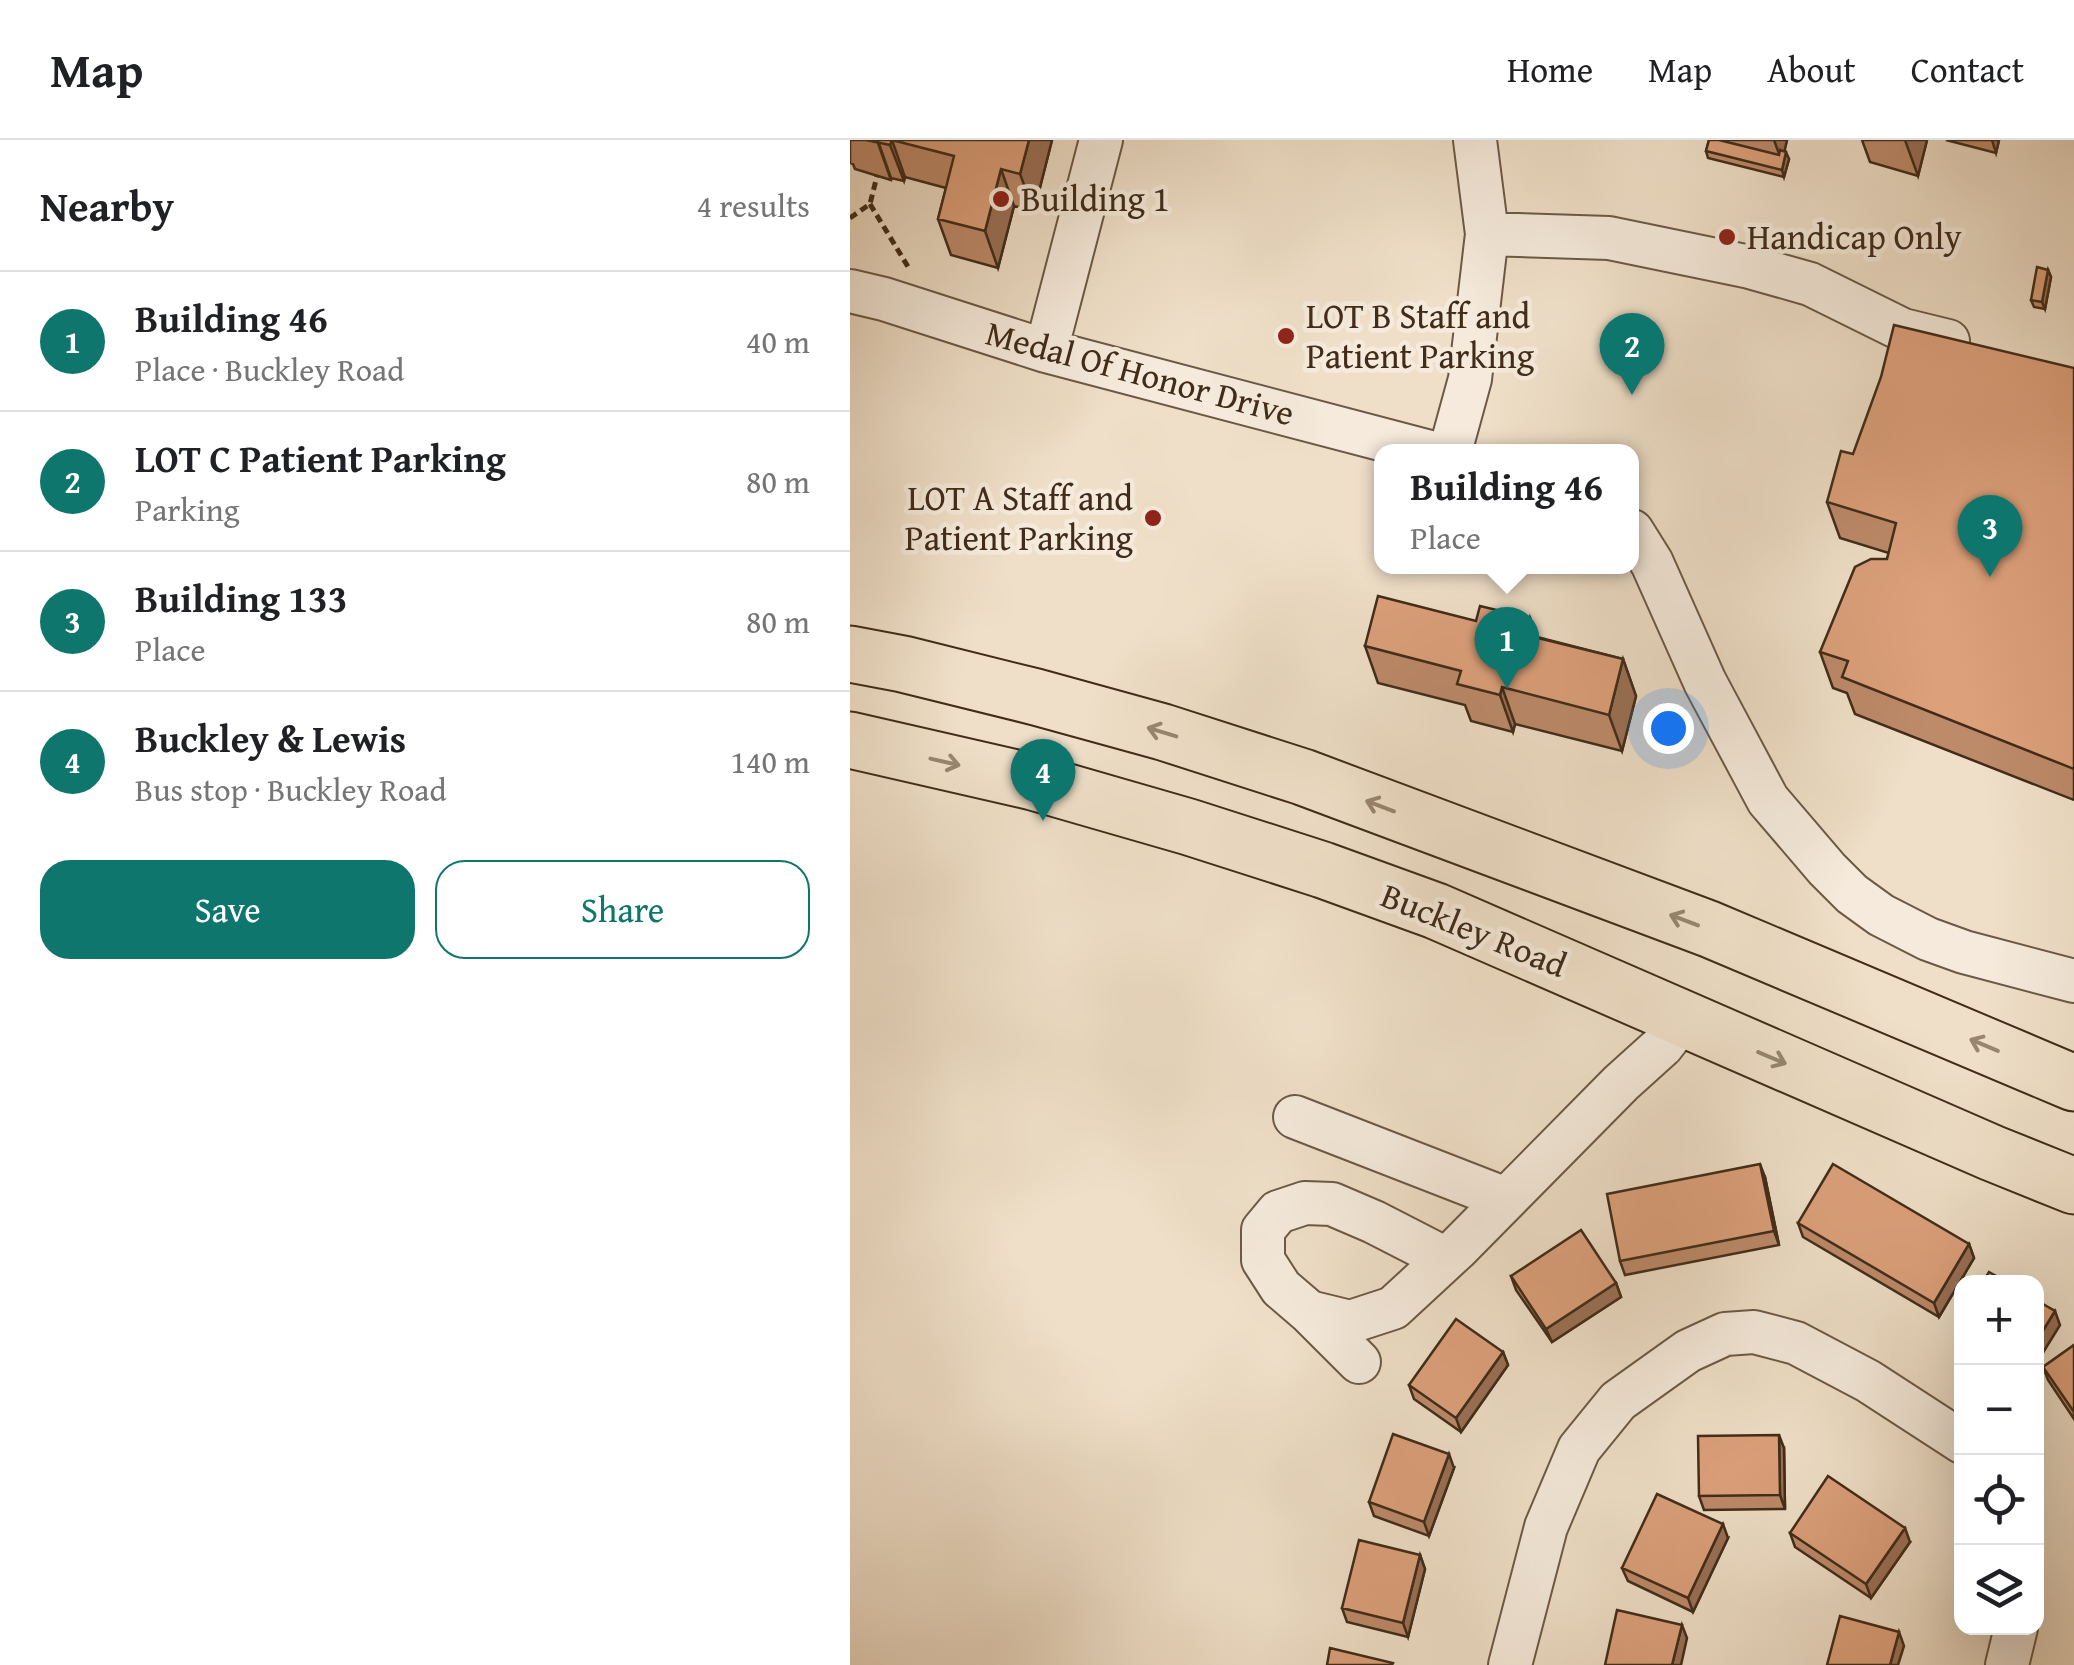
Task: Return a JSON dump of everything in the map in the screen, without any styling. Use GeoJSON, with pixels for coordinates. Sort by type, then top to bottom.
{"type":"FeatureCollection","features":[{"type":"Feature","properties":{"kind":"highway"},"geometry":{"type":"LineString","coordinates":[[850,654],[1036,696],[1303,777],[1709,929],[2074,1083]]}},
{"type":"Feature","properties":{"kind":"highway","name":"Buckley Road"},"geometry":{"type":"LineString","coordinates":[[850,740],[1033,782],[1276,855],[1436,910],[2074,1186]]}},
{"type":"Feature","properties":{"kind":"highway"},"geometry":{"type":"LineString","coordinates":[[1276,855],[1303,777]]}},
{"type":"Feature","properties":{"kind":"street"},"geometry":{"type":"LineString","coordinates":[[1046,351],[1101,140]]}},
{"type":"Feature","properties":{"kind":"street"},"geometry":{"type":"LineString","coordinates":[[1452,444],[1470,380],[1487,234],[1475,140]]}},
{"type":"Feature","properties":{"kind":"street"},"geometry":{"type":"LineString","coordinates":[[1487,234],[1608,238],[1750,267],[1810,284],[1903,330],[1990,352]]}},
{"type":"Feature","properties":{"kind":"street","name":"Medal Of Honor Drive"},"geometry":{"type":"LineString","coordinates":[[850,291],[884,298],[1046,351],[1400,444]]}},
{"type":"Feature","properties":{"kind":"street"},"geometry":{"type":"LineString","coordinates":[[1639,541],[1652,562],[1704,682],[1768,800],[1827,870],[1881,915],[1928,939],[2074,981]]}},
{"type":"Feature","properties":{"kind":"street"},"geometry":{"type":"LineString","coordinates":[[1309,1312],[1350,1322],[1393,1308],[1662,1046],[1683,1019]]}},
{"type":"Feature","properties":{"kind":"street"},"geometry":{"type":"LineString","coordinates":[[1296,1117],[1506,1199]]}},
{"type":"Feature","properties":{"kind":"street"},"geometry":{"type":"LineString","coordinates":[[1359,1362],[1281,1288],[1263,1260],[1263,1230],[1278,1212],[1305,1203],[1332,1204],[1446,1259]]}},
{"type":"Feature","properties":{"kind":"street"},"geometry":{"type":"LineString","coordinates":[[1510,1665],[1546,1526],[1579,1449],[1618,1401],[1688,1351],[1725,1334],[1754,1332],[1796,1343],[1868,1382],[1954,1437]]}},
{"type":"Feature","properties":{"kind":"street"},"geometry":{"type":"LineString","coordinates":[[2007,1665],[2014,1635]]}},
{"type":"Feature","properties":{"kind":"path"},"geometry":{"type":"LineString","coordinates":[[850,218],[870,204],[877,176]]}},
{"type":"Feature","properties":{"kind":"path"},"geometry":{"type":"LineString","coordinates":[[870,204],[916,280]]}},
{"type":"Feature","properties":{"kind":"building"},"geometry":{"type":"Polygon","coordinates":[[[866,140],[892,140],[890,145],[866,140]]]}},
{"type":"Feature","properties":{"kind":"building"},"geometry":{"type":"Polygon","coordinates":[[[892,140],[1029,140],[1020,174],[1001,169],[985,231],[938,219],[954,156],[892,140]]]}},
{"type":"Feature","properties":{"kind":"building"},"geometry":{"type":"Polygon","coordinates":[[[1709,140],[1779,155],[1780,150],[1786,152],[1782,170],[1706,151],[1709,140]]]}},
{"type":"Feature","properties":{"kind":"building"},"geometry":{"type":"Polygon","coordinates":[[[2037,267],[2048,270],[2042,302],[2031,300],[2037,267]]]}},
{"type":"Feature","properties":{"kind":"building"},"geometry":{"type":"Polygon","coordinates":[[[1894,325],[2074,368],[2074,769],[1842,677],[1848,661],[1820,652],[1855,567],[1871,559],[1887,559],[1896,523],[1827,502],[1841,451],[1853,454],[1881,377],[1894,325]]]}},
{"type":"Feature","properties":{"kind":"building"},"geometry":{"type":"Polygon","coordinates":[[[1378,596],[1476,621],[1480,606],[1530,618],[1526,635],[1623,659],[1609,715],[1502,687],[1500,695],[1457,684],[1461,671],[1365,646],[1378,596]]]}},
{"type":"Feature","properties":{"kind":"building"},"geometry":{"type":"Polygon","coordinates":[[[1760,1164],[1774,1231],[1620,1261],[1607,1194],[1760,1164]]]}},
{"type":"Feature","properties":{"kind":"building"},"geometry":{"type":"Polygon","coordinates":[[[1833,1164],[1969,1244],[1934,1303],[1798,1223],[1833,1164]]]}},
{"type":"Feature","properties":{"kind":"building"},"geometry":{"type":"Polygon","coordinates":[[[1581,1230],[1616,1283],[1546,1329],[1511,1276],[1581,1230]]]}},
{"type":"Feature","properties":{"kind":"building"},"geometry":{"type":"Polygon","coordinates":[[[2044,1305],[2055,1311],[2044,1329],[2044,1305]]]}},
{"type":"Feature","properties":{"kind":"building"},"geometry":{"type":"Polygon","coordinates":[[[1456,1319],[1503,1352],[1456,1418],[1409,1385],[1456,1319]]]}},
{"type":"Feature","properties":{"kind":"building"},"geometry":{"type":"Polygon","coordinates":[[[2074,1345],[2074,1412],[2044,1368],[2074,1345]]]}},
{"type":"Feature","properties":{"kind":"building"},"geometry":{"type":"Polygon","coordinates":[[[1393,1434],[1449,1454],[1424,1522],[1369,1502],[1393,1434]]]}},
{"type":"Feature","properties":{"kind":"building"},"geometry":{"type":"Polygon","coordinates":[[[1779,1435],[1780,1495],[1699,1496],[1698,1436],[1779,1435]]]}},
{"type":"Feature","properties":{"kind":"building"},"geometry":{"type":"Polygon","coordinates":[[[1828,1476],[1905,1528],[1866,1584],[1790,1533],[1828,1476]]]}},
{"type":"Feature","properties":{"kind":"building"},"geometry":{"type":"Polygon","coordinates":[[[1657,1494],[1723,1524],[1688,1598],[1622,1568],[1657,1494]]]}},
{"type":"Feature","properties":{"kind":"building"},"geometry":{"type":"Polygon","coordinates":[[[1359,1540],[1420,1555],[1403,1623],[1342,1608],[1359,1540]]]}},
{"type":"Feature","properties":{"kind":"building"},"geometry":{"type":"Polygon","coordinates":[[[1617,1610],[1682,1625],[1672,1665],[1605,1665],[1617,1610]]]}},
{"type":"Feature","properties":{"kind":"building"},"geometry":{"type":"Polygon","coordinates":[[[1840,1616],[1899,1632],[1890,1665],[1827,1665],[1840,1616]]]}},
{"type":"Feature","properties":{"kind":"building"},"geometry":{"type":"Polygon","coordinates":[[[1330,1648],[1393,1663],[1327,1665],[1330,1648]]]}},
{"type":"Feature","properties":{"kind":"place","name":"Building 1"},"geometry":{"type":"Point","coordinates":[1001,199]}},
{"type":"Feature","properties":{"kind":"place","name":"Handicap Only"},"geometry":{"type":"Point","coordinates":[1727,237]}},
{"type":"Feature","properties":{"kind":"place","name":"LOT B Staff and Patient Parking"},"geometry":{"type":"Point","coordinates":[1286,336]}},
{"type":"Feature","properties":{"kind":"place","name":"LOT C Patient Parking"},"geometry":{"type":"Point","coordinates":[1632,395]}},
{"type":"Feature","properties":{"kind":"place","name":"LOT A Staff and Patient Parking"},"geometry":{"type":"Point","coordinates":[1153,518]}},
{"type":"Feature","properties":{"kind":"place","name":"Building 133"},"geometry":{"type":"Point","coordinates":[1990,577]}},
{"type":"Feature","properties":{"kind":"place","name":"Building 46"},"geometry":{"type":"Point","coordinates":[1507,689]}},
{"type":"Feature","properties":{"kind":"place","name":"Buckley & Lewis"},"geometry":{"type":"Point","coordinates":[1043,821]}}]}
